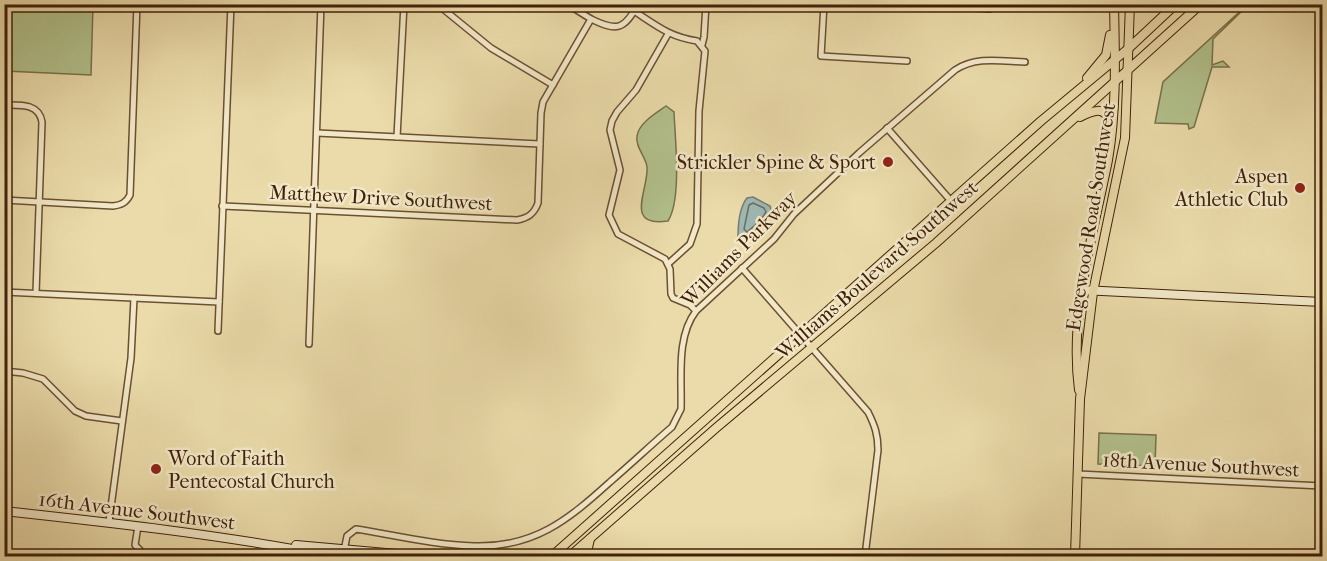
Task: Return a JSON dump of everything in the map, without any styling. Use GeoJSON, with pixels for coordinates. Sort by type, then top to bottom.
{"type":"FeatureCollection","features":[{"type":"Feature","properties":{"kind":"main road","name":"Edgewood Road Southwest"},"geometry":{"type":"LineString","coordinates":[[1080,399],[1076,367],[1077,337],[1085,264],[1107,161],[1111,129],[1114,83],[1114,4]]}},
{"type":"Feature","properties":{"kind":"main road"},"geometry":{"type":"LineString","coordinates":[[1074,94],[1106,55],[1114,4]]}},
{"type":"Feature","properties":{"kind":"main road","name":"Edgewood Road Southwest"},"geometry":{"type":"LineString","coordinates":[[1075,556],[1080,399],[1094,292],[1121,159],[1127,111],[1130,4]]}},
{"type":"Feature","properties":{"kind":"main road","name":"Williams Boulevard Southwest"},"geometry":{"type":"LineString","coordinates":[[552,556],[951,201],[1129,48],[1176,4]]}},
{"type":"Feature","properties":{"kind":"main road","name":"Williams Boulevard Southwest"},"geometry":{"type":"LineString","coordinates":[[570,556],[936,243],[1201,4]]}},
{"type":"Feature","properties":{"kind":"main road"},"geometry":{"type":"LineString","coordinates":[[1071,121],[1094,110],[1100,110],[1109,118],[1111,129]]}},
{"type":"Feature","properties":{"kind":"main road"},"geometry":{"type":"LineString","coordinates":[[1082,291],[1323,302]]}},
{"type":"Feature","properties":{"kind":"main road","name":"16th Avenue Southwest"},"geometry":{"type":"LineString","coordinates":[[4,511],[344,552],[420,556]]}},
{"type":"Feature","properties":{"kind":"main road"},"geometry":{"type":"LineString","coordinates":[[543,556],[573,538]]}},
{"type":"Feature","properties":{"kind":"main road"},"geometry":{"type":"LineString","coordinates":[[586,556],[590,538]]}},
{"type":"Feature","properties":{"kind":"main road","name":"16th Avenue Southwest"},"geometry":{"type":"LineString","coordinates":[[264,543],[332,556]]}},
{"type":"Feature","properties":{"kind":"street"},"geometry":{"type":"LineString","coordinates":[[4,200],[113,206],[127,201],[130,195],[137,4]]}},
{"type":"Feature","properties":{"kind":"street"},"geometry":{"type":"LineString","coordinates":[[218,331],[231,4]]}},
{"type":"Feature","properties":{"kind":"street"},"geometry":{"type":"LineString","coordinates":[[309,344],[321,4]]}},
{"type":"Feature","properties":{"kind":"street"},"geometry":{"type":"LineString","coordinates":[[397,137],[404,4]]}},
{"type":"Feature","properties":{"kind":"street"},"geometry":{"type":"LineString","coordinates":[[437,4],[492,48],[553,86]]}},
{"type":"Feature","properties":{"kind":"street"},"geometry":{"type":"LineString","coordinates":[[567,4],[610,28],[618,27],[626,22],[638,4]]}},
{"type":"Feature","properties":{"kind":"street"},"geometry":{"type":"LineString","coordinates":[[702,45],[705,37],[706,4]]}},
{"type":"Feature","properties":{"kind":"street"},"geometry":{"type":"LineString","coordinates":[[824,4],[821,56],[907,61]]}},
{"type":"Feature","properties":{"kind":"street"},"geometry":{"type":"LineString","coordinates":[[913,4],[990,9],[999,4]]}},
{"type":"Feature","properties":{"kind":"street"},"geometry":{"type":"LineString","coordinates":[[634,11],[668,34],[697,41],[705,51],[699,111],[697,224],[690,244],[668,264]]}},
{"type":"Feature","properties":{"kind":"street"},"geometry":{"type":"LineString","coordinates":[[317,133],[540,144],[543,102],[591,19]]}},
{"type":"Feature","properties":{"kind":"street"},"geometry":{"type":"LineString","coordinates":[[668,34],[636,90],[612,121],[610,129],[620,170],[609,215],[618,234],[659,255],[668,264],[671,294],[696,310]]}},
{"type":"Feature","properties":{"kind":"street","name":"Williams Parkway"},"geometry":{"type":"LineString","coordinates":[[344,552],[347,536],[356,529],[429,542],[492,546],[529,538],[568,519],[672,427],[681,409],[684,334],[688,321],[696,310],[774,239],[794,214],[887,128],[965,63],[977,60],[1025,62]]}},
{"type":"Feature","properties":{"kind":"street"},"geometry":{"type":"LineString","coordinates":[[4,105],[26,105],[35,108],[41,114],[36,293]]}},
{"type":"Feature","properties":{"kind":"street"},"geometry":{"type":"LineString","coordinates":[[887,128],[951,201]]}},
{"type":"Feature","properties":{"kind":"street","name":"Matthew Drive Southwest"},"geometry":{"type":"LineString","coordinates":[[222,206],[517,220],[526,218],[535,211],[538,203],[540,144]]}},
{"type":"Feature","properties":{"kind":"street"},"geometry":{"type":"LineString","coordinates":[[742,268],[868,412],[878,436],[866,556]]}},
{"type":"Feature","properties":{"kind":"street"},"geometry":{"type":"LineString","coordinates":[[4,292],[219,302]]}},
{"type":"Feature","properties":{"kind":"street"},"geometry":{"type":"LineString","coordinates":[[110,522],[131,358],[135,298]]}},
{"type":"Feature","properties":{"kind":"street"},"geometry":{"type":"LineString","coordinates":[[4,371],[44,379],[75,411],[86,416],[122,421]]}},
{"type":"Feature","properties":{"kind":"street","name":"18th Avenue Southwest"},"geometry":{"type":"LineString","coordinates":[[1078,474],[1323,486]]}},
{"type":"Feature","properties":{"kind":"street"},"geometry":{"type":"LineString","coordinates":[[138,526],[135,545],[143,553],[155,556]]}},
{"type":"Feature","properties":{"kind":"green space"},"geometry":{"type":"Polygon","coordinates":[[[5,4],[93,5],[91,75],[5,71],[5,4]]]}},
{"type":"Feature","properties":{"kind":"green space"},"geometry":{"type":"Polygon","coordinates":[[[1247,5],[1252,5],[1251,10],[1242,11],[1213,39],[1212,65],[1223,61],[1229,67],[1212,67],[1194,127],[1189,129],[1188,124],[1155,123],[1163,82],[1247,5]]]}},
{"type":"Feature","properties":{"kind":"green space"},"geometry":{"type":"Polygon","coordinates":[[[666,106],[674,112],[677,168],[675,198],[668,221],[654,222],[646,219],[642,213],[641,205],[647,167],[637,136],[644,123],[666,106]]]}},
{"type":"Feature","properties":{"kind":"green space"},"geometry":{"type":"Polygon","coordinates":[[[1099,433],[1156,435],[1155,466],[1098,464],[1099,433]]]}},
{"type":"Feature","properties":{"kind":"water"},"geometry":{"type":"Polygon","coordinates":[[[753,197],[770,206],[772,213],[757,233],[743,242],[738,237],[742,206],[747,198],[753,197]]]}},
{"type":"Feature","properties":{"kind":"place","name":"Strickler Spine & Sport"},"geometry":{"type":"Point","coordinates":[888,162]}},
{"type":"Feature","properties":{"kind":"place","name":"Aspen Athletic Club"},"geometry":{"type":"Point","coordinates":[1300,188]}},
{"type":"Feature","properties":{"kind":"place","name":"Word of Faith Pentecostal Church"},"geometry":{"type":"Point","coordinates":[156,469]}}]}
